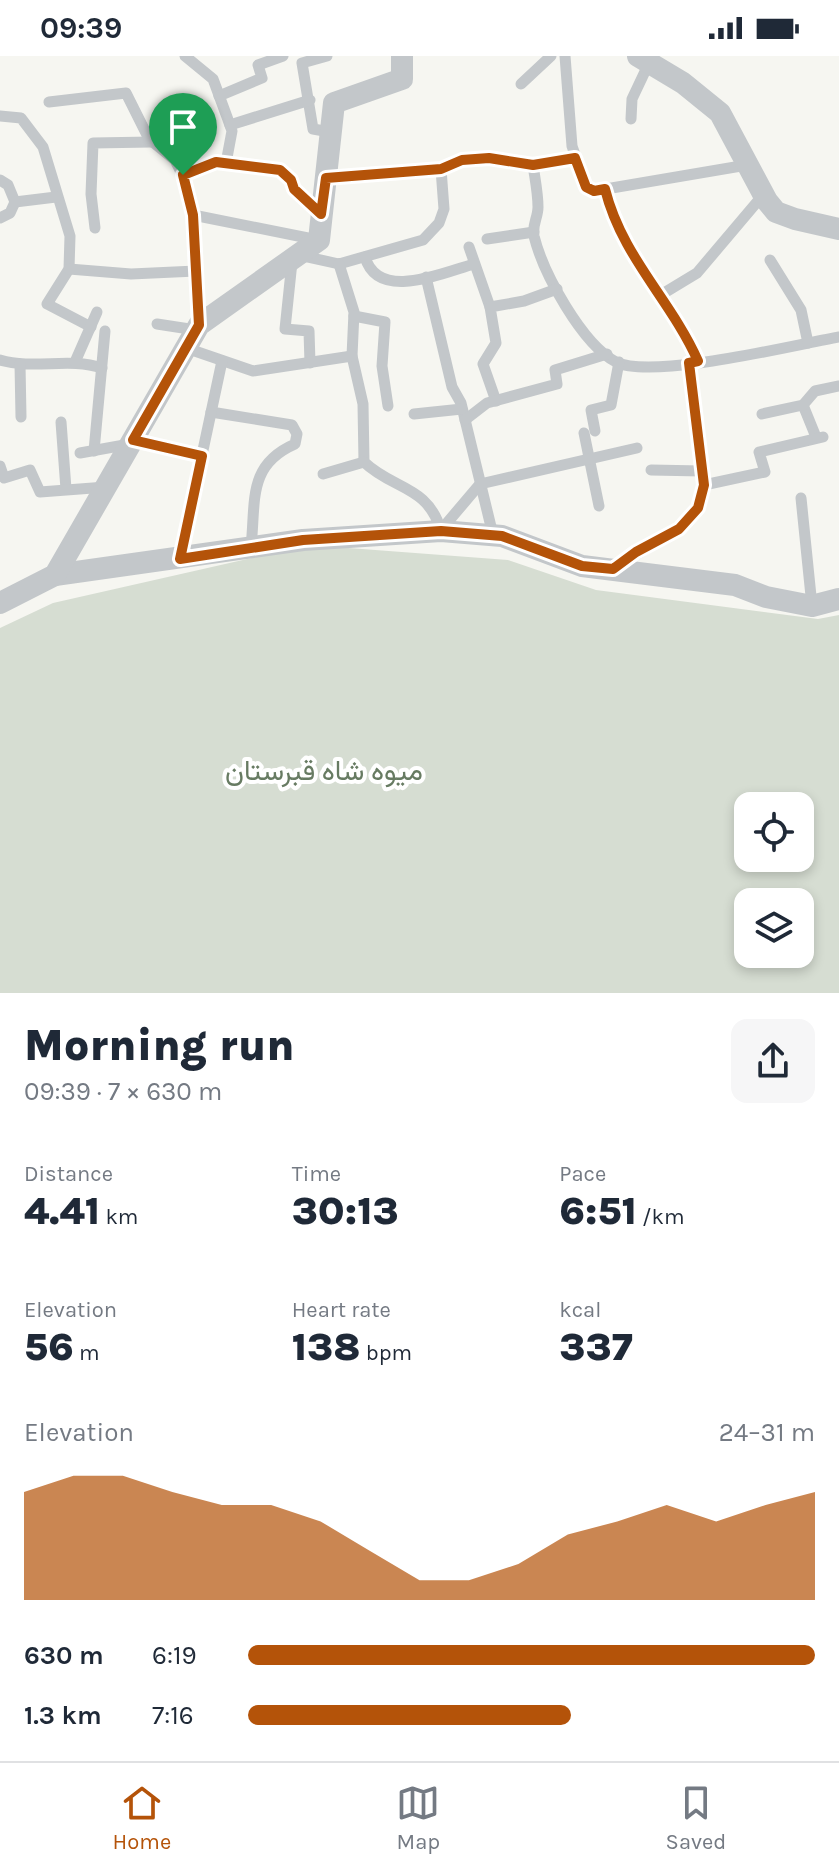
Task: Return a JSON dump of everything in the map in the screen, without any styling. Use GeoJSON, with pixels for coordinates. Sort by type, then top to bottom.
{"type":"FeatureCollection","features":[{"type":"Feature","properties":{"kind":"street"},"geometry":{"type":"LineString","coordinates":[[55,575],[194,334],[319,240],[334,103],[402,79],[402,56]]}},
{"type":"Feature","properties":{"kind":"street"},"geometry":{"type":"LineString","coordinates":[[644,59],[683,83],[720,113],[763,195],[776,212],[839,229]]}},
{"type":"Feature","properties":{"kind":"street"},"geometry":{"type":"LineString","coordinates":[[0,603],[55,575],[303,540],[441,531],[493,535],[582,566],[735,585],[766,597],[812,606],[839,599]]}},
{"type":"Feature","properties":{"kind":"lane"},"geometry":{"type":"LineString","coordinates":[[185,56],[213,79],[230,125],[226,163]]}},
{"type":"Feature","properties":{"kind":"lane"},"geometry":{"type":"LineString","coordinates":[[219,96],[262,78],[258,65],[283,56]]}},
{"type":"Feature","properties":{"kind":"lane"},"geometry":{"type":"LineString","coordinates":[[327,56],[302,59],[313,129],[330,132]]}},
{"type":"Feature","properties":{"kind":"lane"},"geometry":{"type":"LineString","coordinates":[[521,84],[551,56]]}},
{"type":"Feature","properties":{"kind":"lane"},"geometry":{"type":"LineString","coordinates":[[565,56],[566,99],[575,158],[586,187],[594,191],[748,164]]}},
{"type":"Feature","properties":{"kind":"lane"},"geometry":{"type":"LineString","coordinates":[[631,119],[632,99],[644,59]]}},
{"type":"Feature","properties":{"kind":"lane"},"geometry":{"type":"LineString","coordinates":[[49,102],[126,93],[151,142],[175,160],[183,175],[193,215],[196,271],[194,334]]}},
{"type":"Feature","properties":{"kind":"lane"},"geometry":{"type":"LineString","coordinates":[[230,125],[310,100]]}},
{"type":"Feature","properties":{"kind":"lane"},"geometry":{"type":"LineString","coordinates":[[0,116],[21,118],[43,147],[70,236],[69,269],[47,304],[91,327]]}},
{"type":"Feature","properties":{"kind":"lane"},"geometry":{"type":"LineString","coordinates":[[95,228],[93,143],[151,142]]}},
{"type":"Feature","properties":{"kind":"lane"},"geometry":{"type":"LineString","coordinates":[[326,178],[441,169],[462,160],[489,158],[533,165],[575,158]]}},
{"type":"Feature","properties":{"kind":"lane"},"geometry":{"type":"LineString","coordinates":[[183,175],[206,165],[226,163],[280,170],[291,180],[294,189],[321,214]]}},
{"type":"Feature","properties":{"kind":"lane"},"geometry":{"type":"LineString","coordinates":[[533,165],[539,210],[534,232],[545,268],[557,289],[607,354],[619,362],[648,367],[694,362],[839,337]]}},
{"type":"Feature","properties":{"kind":"lane"},"geometry":{"type":"LineString","coordinates":[[310,363],[309,331],[285,329],[295,257],[339,264],[423,240],[439,223],[444,209],[441,169]]}},
{"type":"Feature","properties":{"kind":"lane"},"geometry":{"type":"LineString","coordinates":[[0,180],[8,185],[15,202],[10,213],[0,218]]}},
{"type":"Feature","properties":{"kind":"lane"},"geometry":{"type":"LineString","coordinates":[[605,189],[611,212],[631,254],[659,296],[694,362],[704,485],[698,508],[679,529],[636,552],[613,569]]}},
{"type":"Feature","properties":{"kind":"lane"},"geometry":{"type":"LineString","coordinates":[[659,296],[697,273],[763,195]]}},
{"type":"Feature","properties":{"kind":"lane"},"geometry":{"type":"LineString","coordinates":[[15,202],[56,197]]}},
{"type":"Feature","properties":{"kind":"lane"},"geometry":{"type":"LineString","coordinates":[[193,215],[319,240]]}},
{"type":"Feature","properties":{"kind":"lane"},"geometry":{"type":"LineString","coordinates":[[487,239],[534,232]]}},
{"type":"Feature","properties":{"kind":"lane"},"geometry":{"type":"LineString","coordinates":[[469,247],[490,307],[496,343],[483,364],[496,401]]}},
{"type":"Feature","properties":{"kind":"lane"},"geometry":{"type":"LineString","coordinates":[[365,257],[369,271],[376,277],[409,282],[474,264]]}},
{"type":"Feature","properties":{"kind":"lane"},"geometry":{"type":"LineString","coordinates":[[770,260],[801,310],[808,343]]}},
{"type":"Feature","properties":{"kind":"lane"},"geometry":{"type":"LineString","coordinates":[[339,264],[354,316],[352,356],[363,404],[364,462],[374,471],[400,483],[435,510],[441,531]]}},
{"type":"Feature","properties":{"kind":"lane"},"geometry":{"type":"LineString","coordinates":[[69,269],[131,274],[196,271]]}},
{"type":"Feature","properties":{"kind":"lane"},"geometry":{"type":"LineString","coordinates":[[426,277],[452,387],[464,415],[493,535]]}},
{"type":"Feature","properties":{"kind":"lane"},"geometry":{"type":"LineString","coordinates":[[490,307],[557,289]]}},
{"type":"Feature","properties":{"kind":"lane"},"geometry":{"type":"LineString","coordinates":[[75,362],[97,312]]}},
{"type":"Feature","properties":{"kind":"lane"},"geometry":{"type":"LineString","coordinates":[[354,316],[385,322],[382,366],[388,406]]}},
{"type":"Feature","properties":{"kind":"lane"},"geometry":{"type":"LineString","coordinates":[[157,324],[194,334],[222,361],[253,371],[352,356]]}},
{"type":"Feature","properties":{"kind":"lane"},"geometry":{"type":"LineString","coordinates":[[94,451],[105,331]]}},
{"type":"Feature","properties":{"kind":"lane"},"geometry":{"type":"LineString","coordinates":[[414,414],[464,415],[487,403],[557,384],[555,370],[607,354]]}},
{"type":"Feature","properties":{"kind":"lane"},"geometry":{"type":"LineString","coordinates":[[0,360],[50,366],[75,362],[102,368]]}},
{"type":"Feature","properties":{"kind":"lane"},"geometry":{"type":"LineString","coordinates":[[180,559],[222,361]]}},
{"type":"Feature","properties":{"kind":"lane"},"geometry":{"type":"LineString","coordinates":[[599,506],[589,459],[591,410],[611,405],[619,362]]}},
{"type":"Feature","properties":{"kind":"lane"},"geometry":{"type":"LineString","coordinates":[[20,364],[21,417]]}},
{"type":"Feature","properties":{"kind":"lane"},"geometry":{"type":"LineString","coordinates":[[762,414],[803,405],[815,391],[839,386]]}},
{"type":"Feature","properties":{"kind":"lane"},"geometry":{"type":"LineString","coordinates":[[704,485],[765,472],[759,452],[819,437],[803,405]]}},
{"type":"Feature","properties":{"kind":"lane"},"geometry":{"type":"LineString","coordinates":[[211,412],[292,425],[297,434],[295,444],[269,458],[258,479],[251,547]]}},
{"type":"Feature","properties":{"kind":"lane"},"geometry":{"type":"LineString","coordinates":[[61,422],[66,489]]}},
{"type":"Feature","properties":{"kind":"lane"},"geometry":{"type":"LineString","coordinates":[[80,453],[132,442],[202,456]]}},
{"type":"Feature","properties":{"kind":"lane"},"geometry":{"type":"LineString","coordinates":[[441,531],[480,484],[637,448]]}},
{"type":"Feature","properties":{"kind":"lane"},"geometry":{"type":"LineString","coordinates":[[323,474],[364,462]]}},
{"type":"Feature","properties":{"kind":"lane"},"geometry":{"type":"LineString","coordinates":[[0,466],[4,478],[30,470],[40,492],[106,487]]}},
{"type":"Feature","properties":{"kind":"lane"},"geometry":{"type":"LineString","coordinates":[[651,470],[702,471]]}},
{"type":"Feature","properties":{"kind":"lane"},"geometry":{"type":"LineString","coordinates":[[801,498],[812,606]]}},
{"type":"Feature","properties":{"kind":"green space","name":"میوہ شاہ قبرستان"},"geometry":{"type":"Polygon","coordinates":[[[309,545],[508,560],[596,590],[818,619],[839,615],[839,993],[0,993],[0,628],[53,603],[309,545]]]}},
{"type":"Feature","properties":{"kind":"route"},"geometry":{"type":"LineString","coordinates":[[489,158],[533,165],[575,158],[586,187],[594,191],[605,189],[611,212],[631,254],[698,361],[689,363],[704,485],[698,508],[679,529],[621,561],[613,569],[582,566],[502,536],[441,531],[303,540],[180,559],[202,456],[133,440],[199,325],[193,215],[183,175],[216,162],[280,170],[291,180],[294,189],[321,214],[326,178],[441,169],[462,160],[489,158]]}}]}
